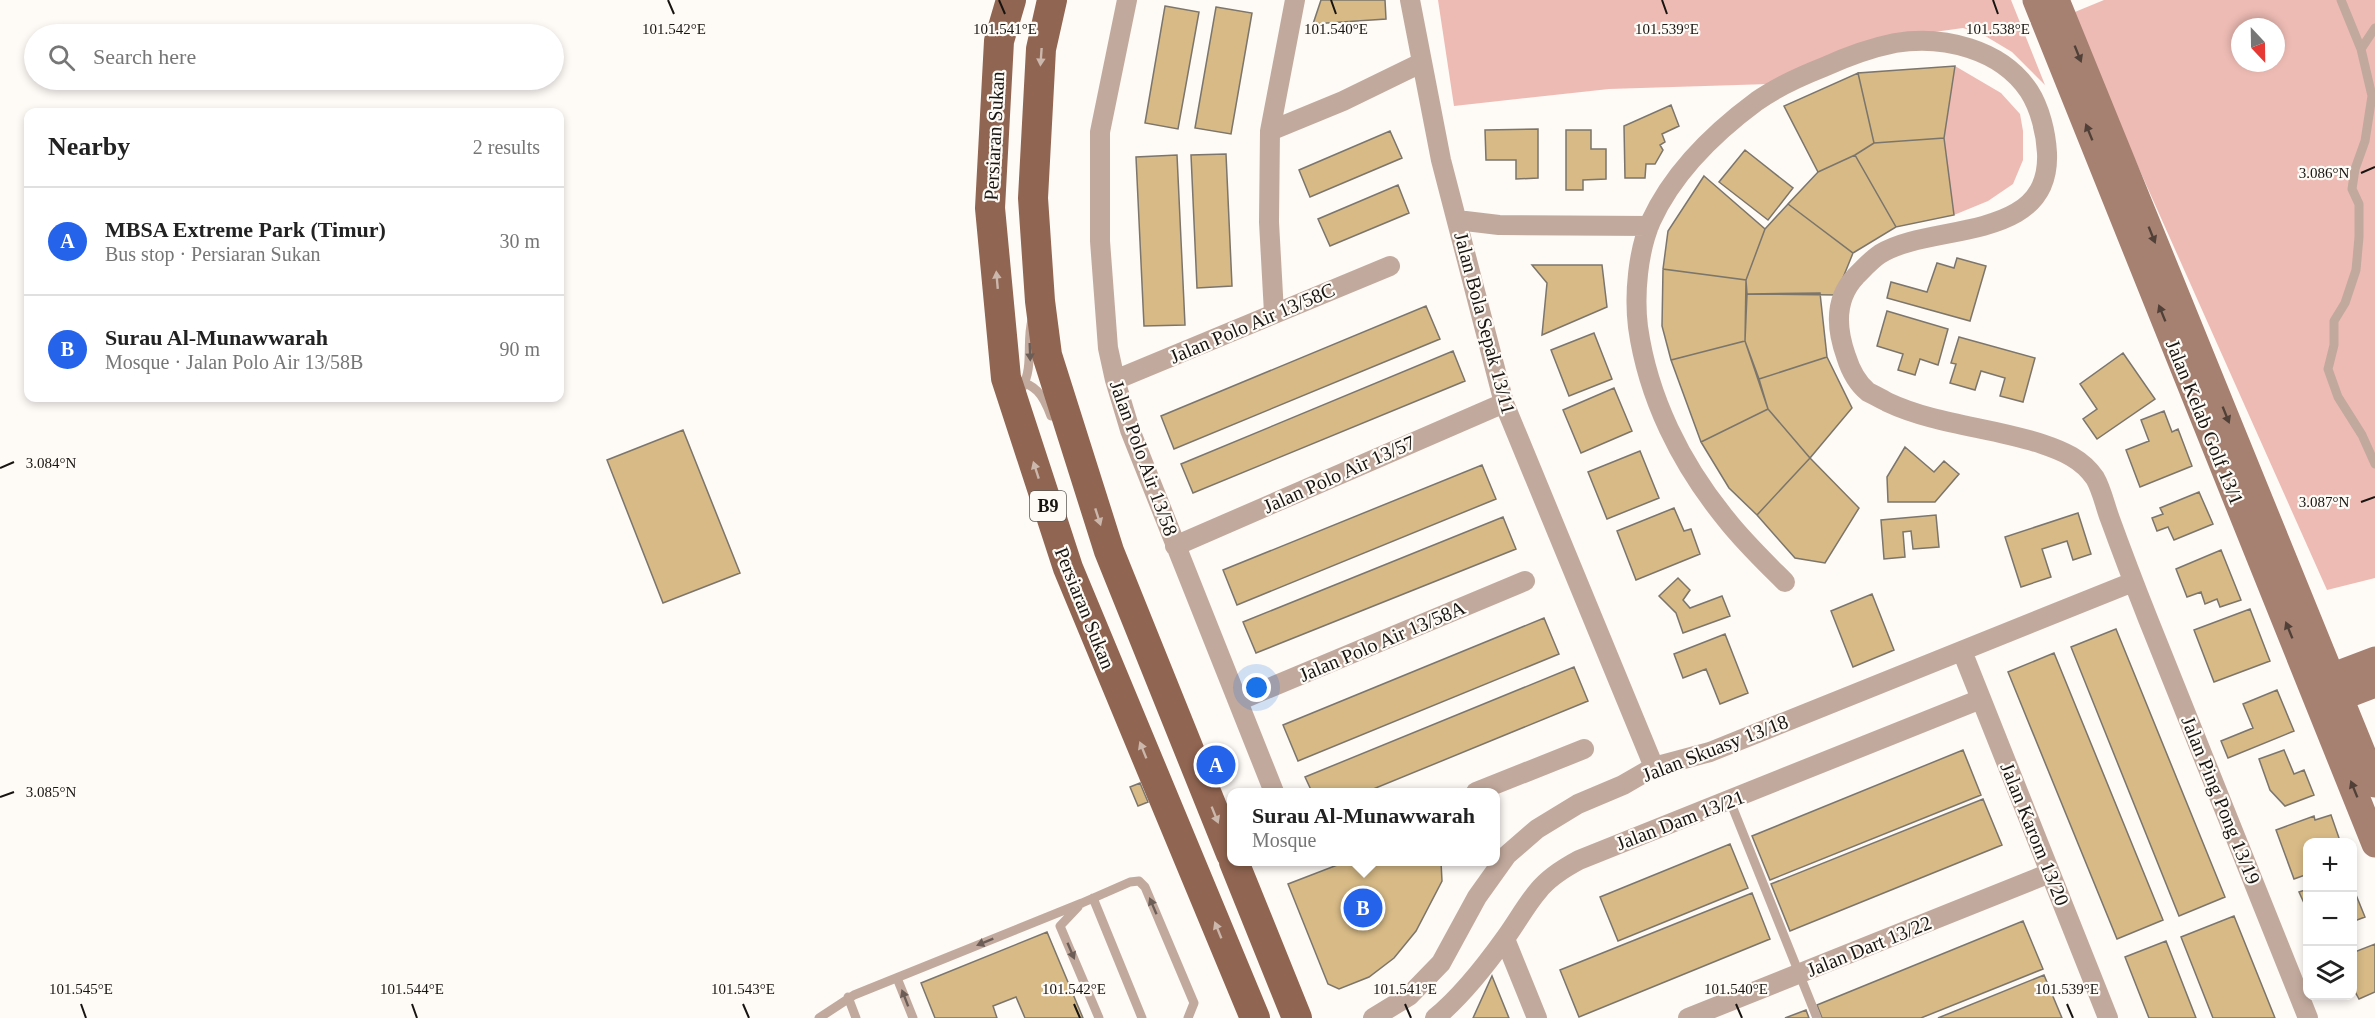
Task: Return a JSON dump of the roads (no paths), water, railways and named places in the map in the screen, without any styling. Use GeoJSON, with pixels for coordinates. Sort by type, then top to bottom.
{"type":"FeatureCollection","features":[{"type":"Feature","properties":{"kind":"main road","name":"Persiaran Sukan"},"geometry":{"type":"LineString","coordinates":[[1011,0],[999,41],[990,208],[1015,387],[1068,568],[1255,1018]]}},
{"type":"Feature","properties":{"kind":"main road","name":"B9"},"geometry":{"type":"LineString","coordinates":[[1052,0],[1041,49],[1033,198],[1040,301],[1047,355],[1109,551],[1227,844]]}},
{"type":"Feature","properties":{"kind":"main road"},"geometry":{"type":"LineString","coordinates":[[1236,866],[1293,1009],[1320,1018]]}},
{"type":"Feature","properties":{"kind":"main road"},"geometry":{"type":"LineString","coordinates":[[1237,1018],[1240,984]]}},
{"type":"Feature","properties":{"kind":"street","name":"Jalan Polo Air 13/58"},"geometry":{"type":"LineString","coordinates":[[1127,0],[1100,132],[1100,241],[1108,348],[1130,430],[1272,788]]}},
{"type":"Feature","properties":{"kind":"street"},"geometry":{"type":"LineString","coordinates":[[1274,313],[1269,222],[1270,131],[1295,0]]}},
{"type":"Feature","properties":{"kind":"street","name":"Jalan Bola Sepak 13/11"},"geometry":{"type":"LineString","coordinates":[[1410,0],[1441,160],[1504,403],[1654,767]]}},
{"type":"Feature","properties":{"kind":"street","name":"Jalan Kelab Golf 13/1"},"geometry":{"type":"LineString","coordinates":[[2036,0],[2326,691],[2375,843]]}},
{"type":"Feature","properties":{"kind":"street"},"geometry":{"type":"LineString","coordinates":[[2056,0],[2326,691]]}},
{"type":"Feature","properties":{"kind":"street","name":"Jalan Ping Pong 13/19"},"geometry":{"type":"LineString","coordinates":[[1785,582],[1727,521],[1685,464],[1665,420],[1647,371],[1637,321],[1639,269],[1649,226],[1664,197],[1684,171],[1720,132],[1760,98],[1804,75],[1851,56],[1899,42],[1935,43],[1972,48],[2001,62],[2030,92],[2044,132],[2048,160],[2040,187],[2024,209],[1993,224],[1882,252],[1848,285],[1837,315],[1844,351],[1853,375],[1869,393],[1913,414],[2009,433],[2072,455],[2095,478],[2133,582],[2308,1018]]}},
{"type":"Feature","properties":{"kind":"street"},"geometry":{"type":"LineString","coordinates":[[1270,131],[1344,101],[1421,63]]}},
{"type":"Feature","properties":{"kind":"street"},"geometry":{"type":"LineString","coordinates":[[1457,220],[1499,225],[1649,226]]}},
{"type":"Feature","properties":{"kind":"street","name":"Jalan Polo Air 13/58C"},"geometry":{"type":"LineString","coordinates":[[1115,380],[1389,266]]}},
{"type":"Feature","properties":{"kind":"street","name":"Jalan Polo Air 13/57"},"geometry":{"type":"LineString","coordinates":[[1175,546],[1504,403]]}},
{"type":"Feature","properties":{"kind":"street","name":"Jalan Polo Air 13/58A"},"geometry":{"type":"LineString","coordinates":[[1238,701],[1526,581]]}},
{"type":"Feature","properties":{"kind":"street","name":"Jalan Skuasy 13/18"},"geometry":{"type":"LineString","coordinates":[[1500,865],[1507,855],[1537,829],[1578,804],[1623,785],[1654,767],[1710,752],[2133,582]]}},
{"type":"Feature","properties":{"kind":"street","name":"Jalan Karom 13/20"},"geometry":{"type":"LineString","coordinates":[[1962,651],[2108,1018]]}},
{"type":"Feature","properties":{"kind":"street"},"geometry":{"type":"LineString","coordinates":[[2326,691],[2375,660]]}},
{"type":"Feature","properties":{"kind":"street"},"geometry":{"type":"LineString","coordinates":[[2326,691],[2375,684]]}},
{"type":"Feature","properties":{"kind":"street","name":"Jalan Kelab Golf 13/1"},"geometry":{"type":"LineString","coordinates":[[2326,691],[2375,784]]}},
{"type":"Feature","properties":{"kind":"street","name":"Jalan Dam 13/21"},"geometry":{"type":"LineString","coordinates":[[1436,1018],[1505,939],[1538,890],[1556,874],[1579,860],[1981,699]]}},
{"type":"Feature","properties":{"kind":"street"},"geometry":{"type":"LineString","coordinates":[[1486,788],[1584,749]]}},
{"type":"Feature","properties":{"kind":"street","name":"Jalan Skuasy 13/18"},"geometry":{"type":"LineString","coordinates":[[1373,1018],[1409,996],[1441,963],[1477,897],[1499,866]]}},
{"type":"Feature","properties":{"kind":"street","name":"Jalan Dart 13/22"},"geometry":{"type":"LineString","coordinates":[[1688,1018],[2050,873]]}},
{"type":"Feature","properties":{"kind":"street"},"geometry":{"type":"LineString","coordinates":[[1505,939],[1537,1018]]}},
{"type":"Feature","properties":{"kind":"lane"},"geometry":{"type":"LineString","coordinates":[[2342,0],[2361,50],[2372,96],[2365,141],[2355,169],[2352,189],[2358,204],[2360,237],[2356,270],[2345,303],[2334,321],[2334,345],[2328,369],[2338,398],[2362,435],[2375,465]]}},
{"type":"Feature","properties":{"kind":"lane"},"geometry":{"type":"LineString","coordinates":[[2361,50],[2375,28]]}},
{"type":"Feature","properties":{"kind":"lane"},"geometry":{"type":"LineString","coordinates":[[1040,301],[1033,315],[1029,332],[1030,360],[1015,387],[1044,397],[1055,425]]}},
{"type":"Feature","properties":{"kind":"lane"},"geometry":{"type":"LineString","coordinates":[[1067,450],[1084,474]]}},
{"type":"Feature","properties":{"kind":"lane"},"geometry":{"type":"LineString","coordinates":[[1730,801],[1816,1018]]}},
{"type":"Feature","properties":{"kind":"lane"},"geometry":{"type":"LineString","coordinates":[[819,1018],[848,998],[1130,882],[1139,882],[1145,887],[1194,1003],[1188,1018]]}},
{"type":"Feature","properties":{"kind":"lane"},"geometry":{"type":"LineString","coordinates":[[1093,898],[1142,1018]]}},
{"type":"Feature","properties":{"kind":"lane"},"geometry":{"type":"LineString","coordinates":[[1082,903],[1060,926],[1099,1018]]}},
{"type":"Feature","properties":{"kind":"lane"},"geometry":{"type":"LineString","coordinates":[[897,978],[913,1018]]}},
{"type":"Feature","properties":{"kind":"lane"},"geometry":{"type":"LineString","coordinates":[[848,998],[856,1018]]}},
{"type":"Feature","properties":{"kind":"place","name":"MBSA Extreme Park (Timur)"},"geometry":{"type":"Point","coordinates":[1216,765]}},
{"type":"Feature","properties":{"kind":"place","name":"Surau Al-Munawwarah"},"geometry":{"type":"Point","coordinates":[1363,908]}}]}
